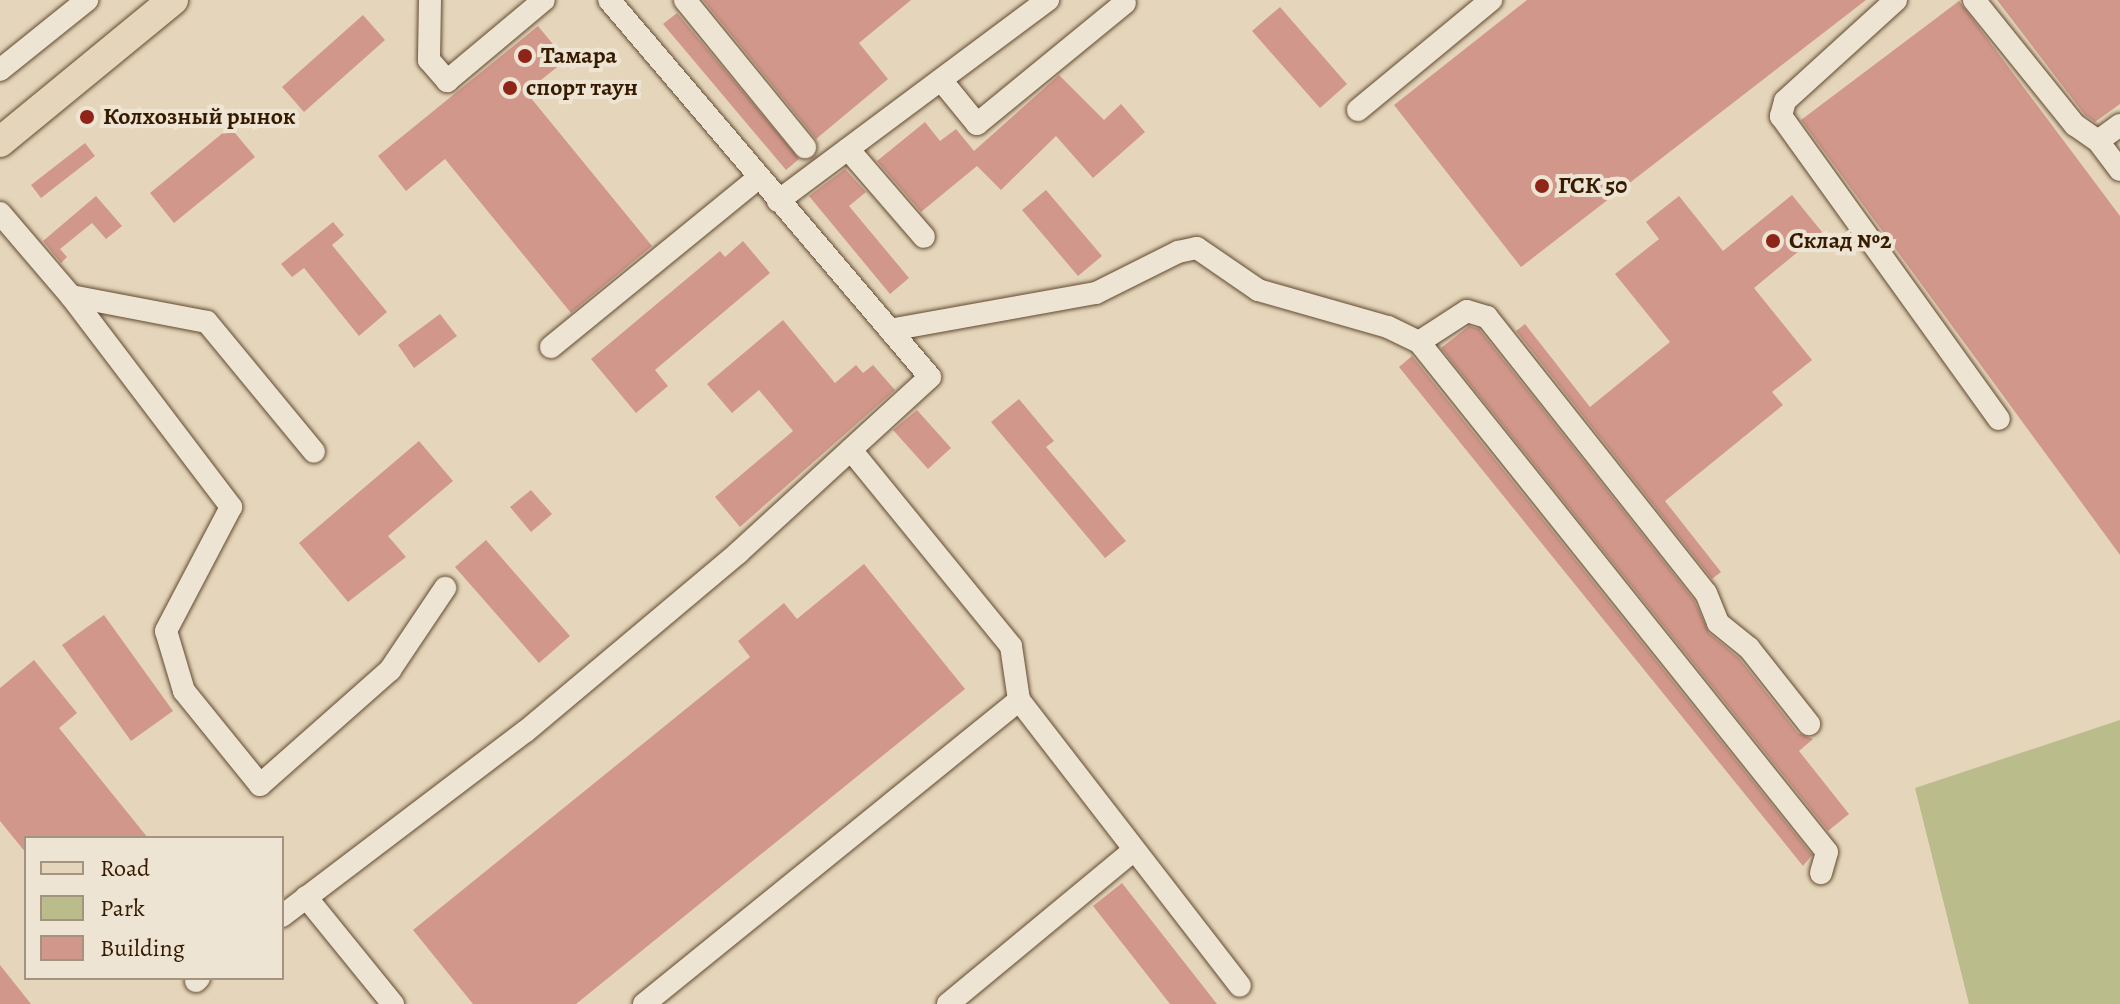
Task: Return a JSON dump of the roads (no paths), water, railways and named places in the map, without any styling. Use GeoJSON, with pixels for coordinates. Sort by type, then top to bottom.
{"type":"FeatureCollection","features":[{"type":"Feature","properties":{"kind":"main road"},"geometry":{"type":"LineString","coordinates":[[0,142],[173,0]]}},
{"type":"Feature","properties":{"kind":"street"},"geometry":{"type":"LineString","coordinates":[[0,70],[87,0]]}},
{"type":"Feature","properties":{"kind":"street"},"geometry":{"type":"LineString","coordinates":[[430,0],[429,60],[447,81],[544,0]]}},
{"type":"Feature","properties":{"kind":"street"},"geometry":{"type":"LineString","coordinates":[[284,914],[526,731],[738,553],[930,377],[609,0]]}},
{"type":"Feature","properties":{"kind":"street"},"geometry":{"type":"LineString","coordinates":[[685,0],[805,147]]}},
{"type":"Feature","properties":{"kind":"street"},"geometry":{"type":"LineString","coordinates":[[778,201],[1048,0]]}},
{"type":"Feature","properties":{"kind":"street"},"geometry":{"type":"LineString","coordinates":[[1358,110],[1491,0]]}},
{"type":"Feature","properties":{"kind":"street"},"geometry":{"type":"LineString","coordinates":[[1896,0],[1785,101],[1781,116],[1999,419]]}},
{"type":"Feature","properties":{"kind":"street"},"geometry":{"type":"LineString","coordinates":[[1974,0],[2075,125],[2098,141],[2120,170]]}},
{"type":"Feature","properties":{"kind":"street"},"geometry":{"type":"LineString","coordinates":[[941,80],[977,124],[1125,3]]}},
{"type":"Feature","properties":{"kind":"street"},"geometry":{"type":"LineString","coordinates":[[2098,141],[2120,125]]}},
{"type":"Feature","properties":{"kind":"street"},"geometry":{"type":"LineString","coordinates":[[848,149],[924,237]]}},
{"type":"Feature","properties":{"kind":"street"},"geometry":{"type":"LineString","coordinates":[[551,347],[758,178]]}},
{"type":"Feature","properties":{"kind":"street"},"geometry":{"type":"LineString","coordinates":[[3,222],[71,296],[231,507],[166,631],[184,691],[260,785],[390,670],[445,588]]}},
{"type":"Feature","properties":{"kind":"street"},"geometry":{"type":"LineString","coordinates":[[890,330],[1096,293],[1178,252],[1197,248],[1258,290],[1388,327],[1419,342],[1827,852],[1821,873]]}},
{"type":"Feature","properties":{"kind":"street"},"geometry":{"type":"LineString","coordinates":[[71,296],[207,322],[314,452]]}},
{"type":"Feature","properties":{"kind":"street"},"geometry":{"type":"LineString","coordinates":[[1419,342],[1467,311],[1487,317],[1706,593],[1718,623],[1749,648],[1809,724]]}},
{"type":"Feature","properties":{"kind":"street"},"geometry":{"type":"LineString","coordinates":[[851,450],[1011,646],[1019,700],[1240,986]]}},
{"type":"Feature","properties":{"kind":"street"},"geometry":{"type":"LineString","coordinates":[[644,1004],[1019,700]]}},
{"type":"Feature","properties":{"kind":"street"},"geometry":{"type":"LineString","coordinates":[[963,999],[1133,851]]}},
{"type":"Feature","properties":{"kind":"street"},"geometry":{"type":"LineString","coordinates":[[306,897],[393,1004]]}},
{"type":"Feature","properties":{"kind":"place","name":"Тамара"},"geometry":{"type":"Point","coordinates":[525,56]}},
{"type":"Feature","properties":{"kind":"place","name":"спорт таун"},"geometry":{"type":"Point","coordinates":[510,88]}},
{"type":"Feature","properties":{"kind":"place","name":"Колхозный рынок"},"geometry":{"type":"Point","coordinates":[87,117]}},
{"type":"Feature","properties":{"kind":"place","name":"ГСК 50"},"geometry":{"type":"Point","coordinates":[1542,186]}},
{"type":"Feature","properties":{"kind":"place","name":"Склад №2"},"geometry":{"type":"Point","coordinates":[1773,241]}}]}
